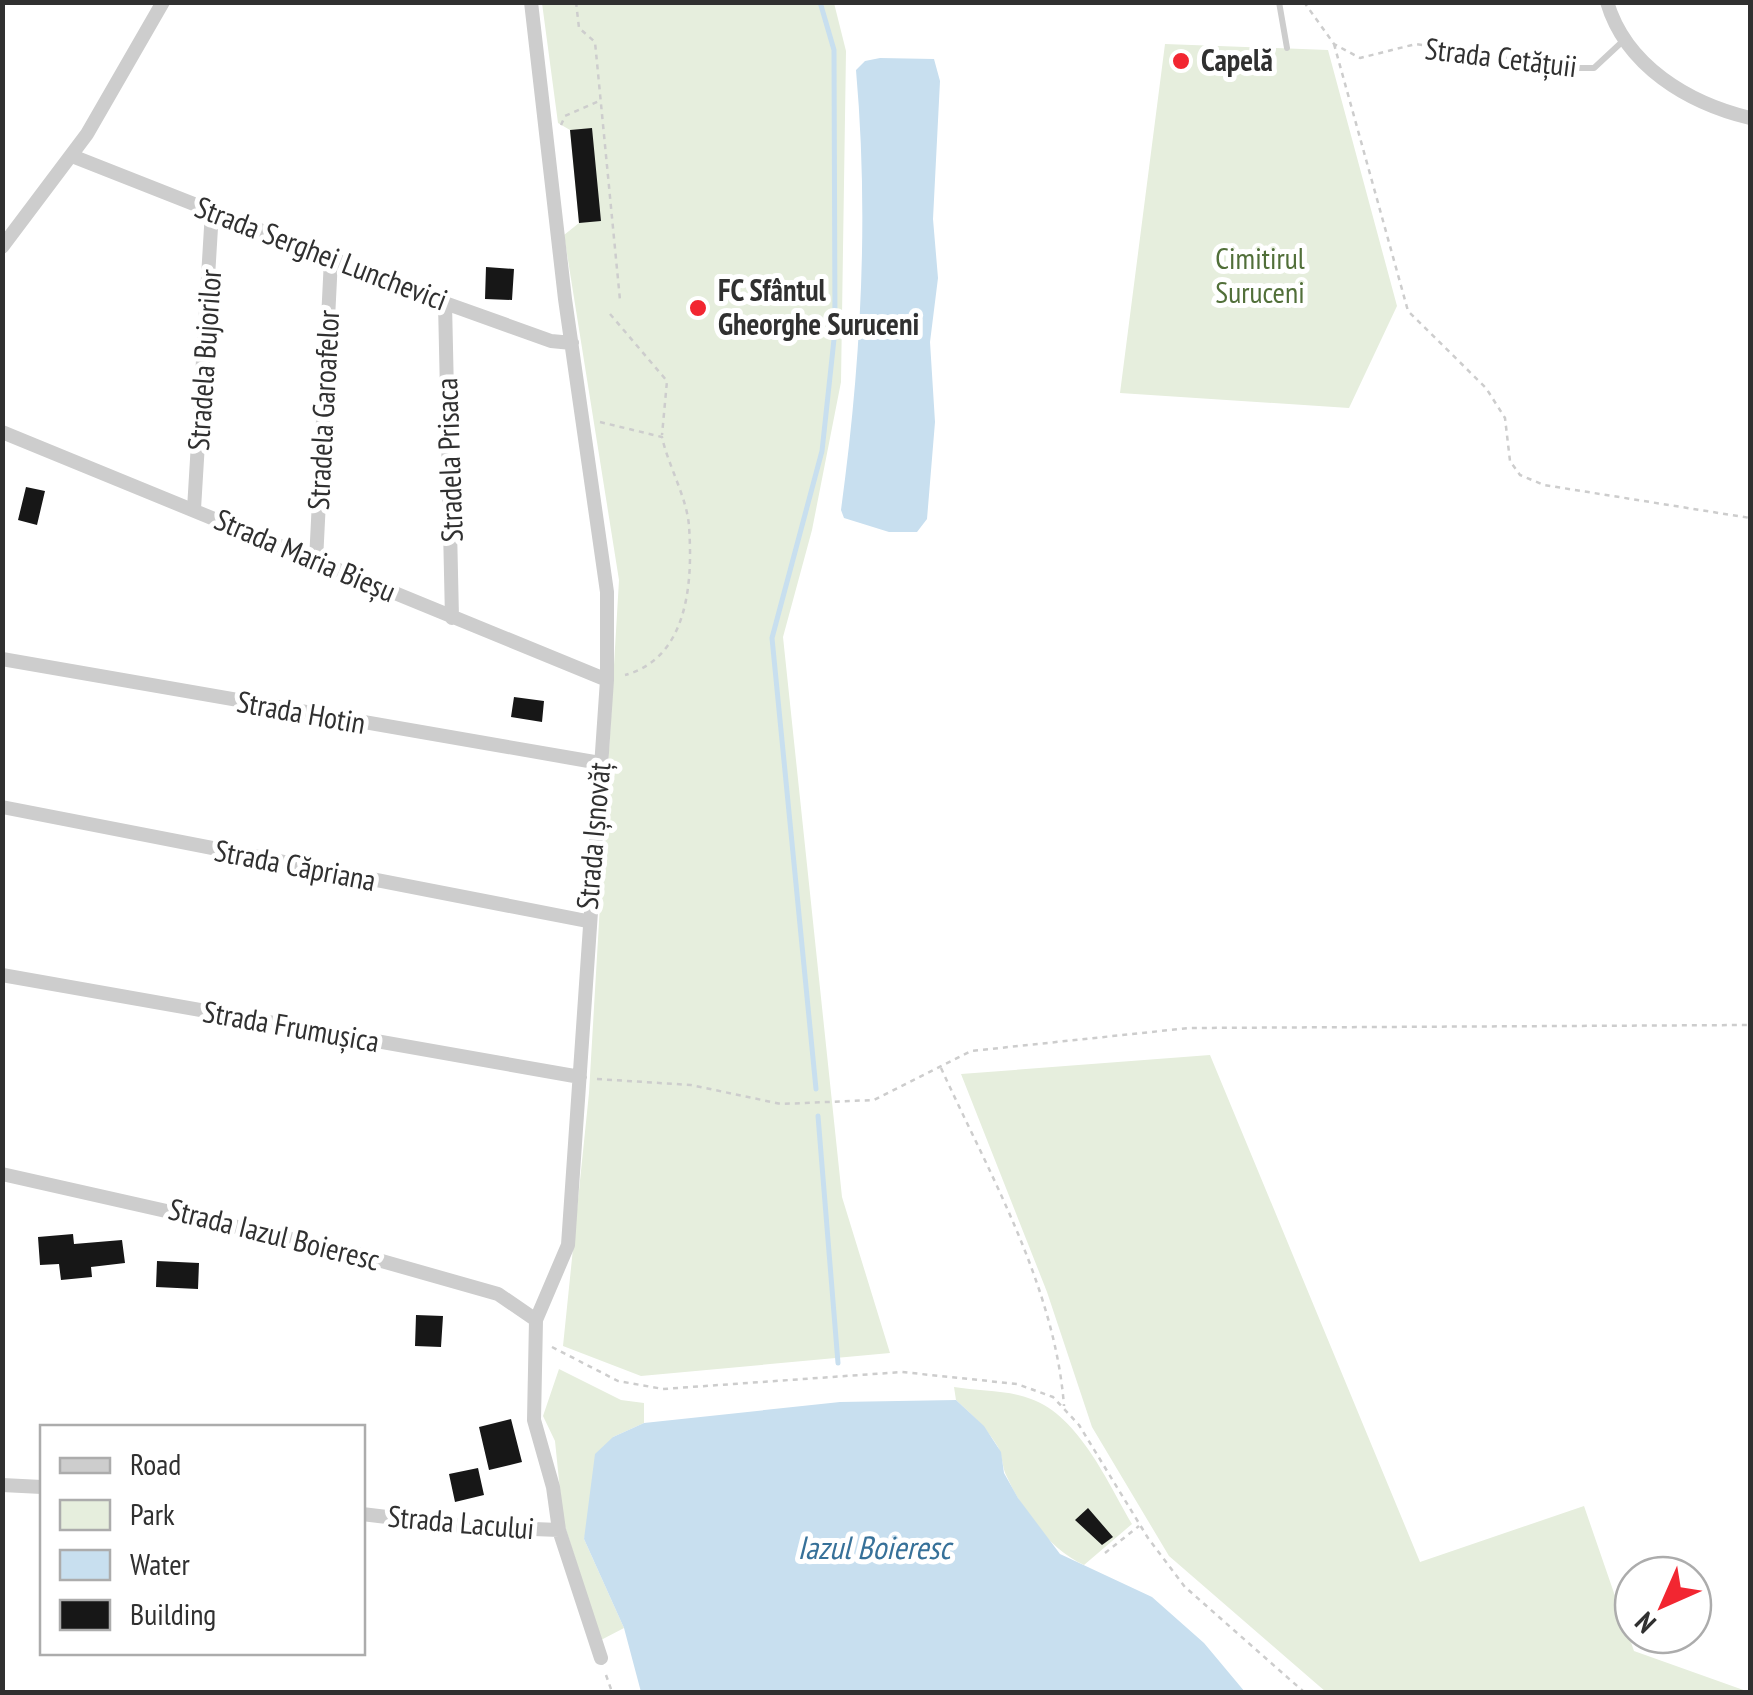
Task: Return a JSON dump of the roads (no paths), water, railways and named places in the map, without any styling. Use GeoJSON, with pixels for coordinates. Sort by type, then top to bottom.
{"type":"FeatureCollection","features":[{"type":"Feature","properties":{"kind":"street"},"geometry":{"type":"LineString","coordinates":[[2,247],[72,156],[163,2]]}},
{"type":"Feature","properties":{"kind":"street","name":"Strada Ișnovăț"},"geometry":{"type":"LineString","coordinates":[[531,2],[607,592],[607,680],[568,1245],[536,1320],[534,1420],[553,1487],[559,1530],[601,1658]]}},
{"type":"Feature","properties":{"kind":"street"},"geometry":{"type":"LineString","coordinates":[[1607,2],[1623,42],[1636,58],[1684,92],[1750,118]]}},
{"type":"Feature","properties":{"kind":"street","name":"Strada Serghei Lunchevici"},"geometry":{"type":"LineString","coordinates":[[72,156],[445,303],[550,341],[572,343]]}},
{"type":"Feature","properties":{"kind":"street","name":"Stradela Bujorilor"},"geometry":{"type":"LineString","coordinates":[[194,509],[212,211]]}},
{"type":"Feature","properties":{"kind":"street","name":"Stradela Garoafelor"},"geometry":{"type":"LineString","coordinates":[[316,562],[331,259]]}},
{"type":"Feature","properties":{"kind":"street","name":"Stradela Prisaca"},"geometry":{"type":"LineString","coordinates":[[445,303],[452,618]]}},
{"type":"Feature","properties":{"kind":"street","name":"Strada Maria Bieșu"},"geometry":{"type":"LineString","coordinates":[[2,432],[607,680]]}},
{"type":"Feature","properties":{"kind":"street","name":"Strada Hotin"},"geometry":{"type":"LineString","coordinates":[[2,659],[600,763]]}},
{"type":"Feature","properties":{"kind":"street","name":"Strada Căpriana"},"geometry":{"type":"LineString","coordinates":[[2,807],[588,921]]}},
{"type":"Feature","properties":{"kind":"street","name":"Strada Frumușica"},"geometry":{"type":"LineString","coordinates":[[2,975],[580,1078]]}},
{"type":"Feature","properties":{"kind":"street","name":"Strada Iazul Boieresc"},"geometry":{"type":"LineString","coordinates":[[2,1174],[357,1254],[498,1294],[536,1320]]}},
{"type":"Feature","properties":{"kind":"street"},"geometry":{"type":"LineString","coordinates":[[2,1485],[40,1487]]}},
{"type":"Feature","properties":{"kind":"street","name":"Strada Lacului"},"geometry":{"type":"LineString","coordinates":[[365,1514],[461,1526],[559,1530]]}},
{"type":"Feature","properties":{"kind":"lane"},"geometry":{"type":"LineString","coordinates":[[1278,2],[1287,48]]}},
{"type":"Feature","properties":{"kind":"lane","name":"Strada Cetățuii"},"geometry":{"type":"LineString","coordinates":[[1572,68],[1594,68],[1623,42]]}},
{"type":"Feature","properties":{"kind":"water"},"geometry":{"type":"Polygon","coordinates":[[[934,59],[940,81],[933,219],[938,278],[930,342],[935,422],[927,519],[917,532],[889,532],[844,518],[841,510],[861,290],[862,180],[856,70],[865,61],[934,59]]]}},
{"type":"Feature","properties":{"kind":"water","name":"Iazul Boieresc"},"geometry":{"type":"Polygon","coordinates":[[[956,1400],[984,1426],[1001,1452],[1004,1473],[1018,1498],[1060,1554],[1152,1597],[1204,1643],[1245,1692],[641,1692],[624,1628],[584,1539],[595,1454],[613,1437],[644,1423],[840,1402],[956,1400]]]}},
{"type":"Feature","properties":{"kind":"waterway"},"geometry":{"type":"LineString","coordinates":[[816,1089],[772,638],[822,451],[835,330],[834,50],[820,2]]}},
{"type":"Feature","properties":{"kind":"waterway"},"geometry":{"type":"LineString","coordinates":[[818,1116],[838,1363]]}},
{"type":"Feature","properties":{"kind":"place","name":"Capelă"},"geometry":{"type":"Point","coordinates":[1181,61]}},
{"type":"Feature","properties":{"kind":"place","name":"FC Sfântul Gheorghe Suruceni"},"geometry":{"type":"Point","coordinates":[698,308]}},
{"type":"Feature","properties":{"kind":"park label","name":"Cimitirul Suruceni"},"geometry":{"type":"Point","coordinates":[1260,276]}}]}
